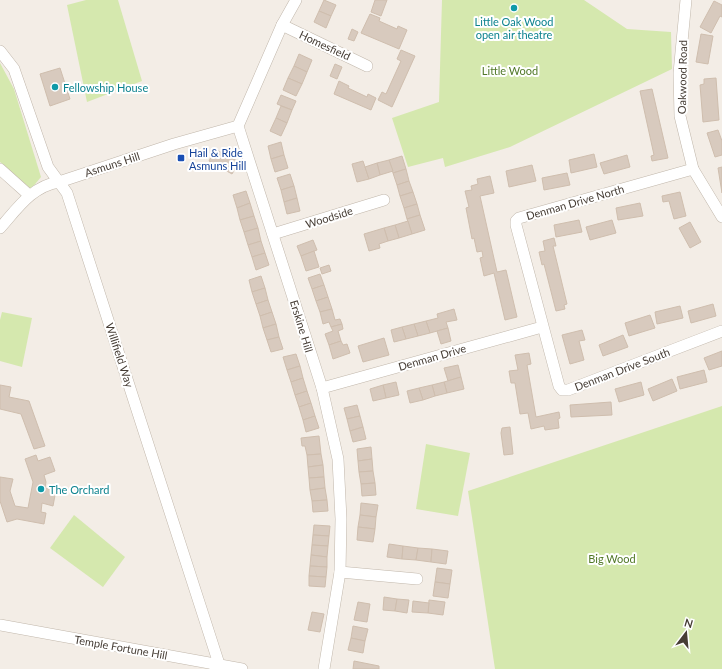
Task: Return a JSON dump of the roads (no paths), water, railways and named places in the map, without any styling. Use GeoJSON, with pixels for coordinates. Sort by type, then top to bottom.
{"type":"FeatureCollection","features":[{"type":"Feature","properties":{"kind":"street"},"geometry":{"type":"LineString","coordinates":[[238,126],[282,25],[296,0]]}},
{"type":"Feature","properties":{"kind":"street","name":"Oakwood Road"},"geometry":{"type":"LineString","coordinates":[[686,0],[679,73],[680,116],[694,169],[722,217]]}},
{"type":"Feature","properties":{"kind":"street","name":"Homesfield"},"geometry":{"type":"LineString","coordinates":[[282,25],[367,66]]}},
{"type":"Feature","properties":{"kind":"street","name":"Willifield Way"},"geometry":{"type":"LineString","coordinates":[[0,51],[14,69],[48,167],[67,193],[217,667]]}},
{"type":"Feature","properties":{"kind":"street","name":"Asmuns Hill"},"geometry":{"type":"LineString","coordinates":[[0,228],[29,195],[48,184],[59,182],[174,144],[238,126]]}},
{"type":"Feature","properties":{"kind":"street","name":"Erskine Hill"},"geometry":{"type":"LineString","coordinates":[[238,126],[322,388],[338,459],[341,519],[340,572],[324,669]]}},
{"type":"Feature","properties":{"kind":"street"},"geometry":{"type":"LineString","coordinates":[[0,169],[29,195]]}},
{"type":"Feature","properties":{"kind":"street","name":"Denman Drive North"},"geometry":{"type":"LineString","coordinates":[[542,326],[516,226],[516,221],[519,218],[694,169]]}},
{"type":"Feature","properties":{"kind":"street","name":"Woodside"},"geometry":{"type":"LineString","coordinates":[[273,234],[384,200]]}},
{"type":"Feature","properties":{"kind":"street","name":"Denman Drive South"},"geometry":{"type":"LineString","coordinates":[[542,326],[559,386],[562,390],[568,390],[722,331]]}},
{"type":"Feature","properties":{"kind":"street","name":"Denman Drive"},"geometry":{"type":"LineString","coordinates":[[322,388],[542,326]]}},
{"type":"Feature","properties":{"kind":"street"},"geometry":{"type":"LineString","coordinates":[[340,572],[417,579]]}},
{"type":"Feature","properties":{"kind":"street","name":"Temple Fortune Hill"},"geometry":{"type":"LineString","coordinates":[[0,625],[217,667],[242,669]]}},
{"type":"Feature","properties":{"kind":"place","name":"Little Oak Wood open air theatre"},"geometry":{"type":"Point","coordinates":[514,8]}},
{"type":"Feature","properties":{"kind":"place","name":"Fellowship House"},"geometry":{"type":"Point","coordinates":[55,87]}},
{"type":"Feature","properties":{"kind":"place","name":"Hail & Ride Asmuns Hill"},"geometry":{"type":"Point","coordinates":[181,158]}},
{"type":"Feature","properties":{"kind":"place","name":"The Orchard"},"geometry":{"type":"Point","coordinates":[41,489]}},
{"type":"Feature","properties":{"kind":"park label","name":"Little Wood"},"geometry":{"type":"Point","coordinates":[510,70]}},
{"type":"Feature","properties":{"kind":"park label","name":"Big Wood"},"geometry":{"type":"Point","coordinates":[612,558]}}]}
